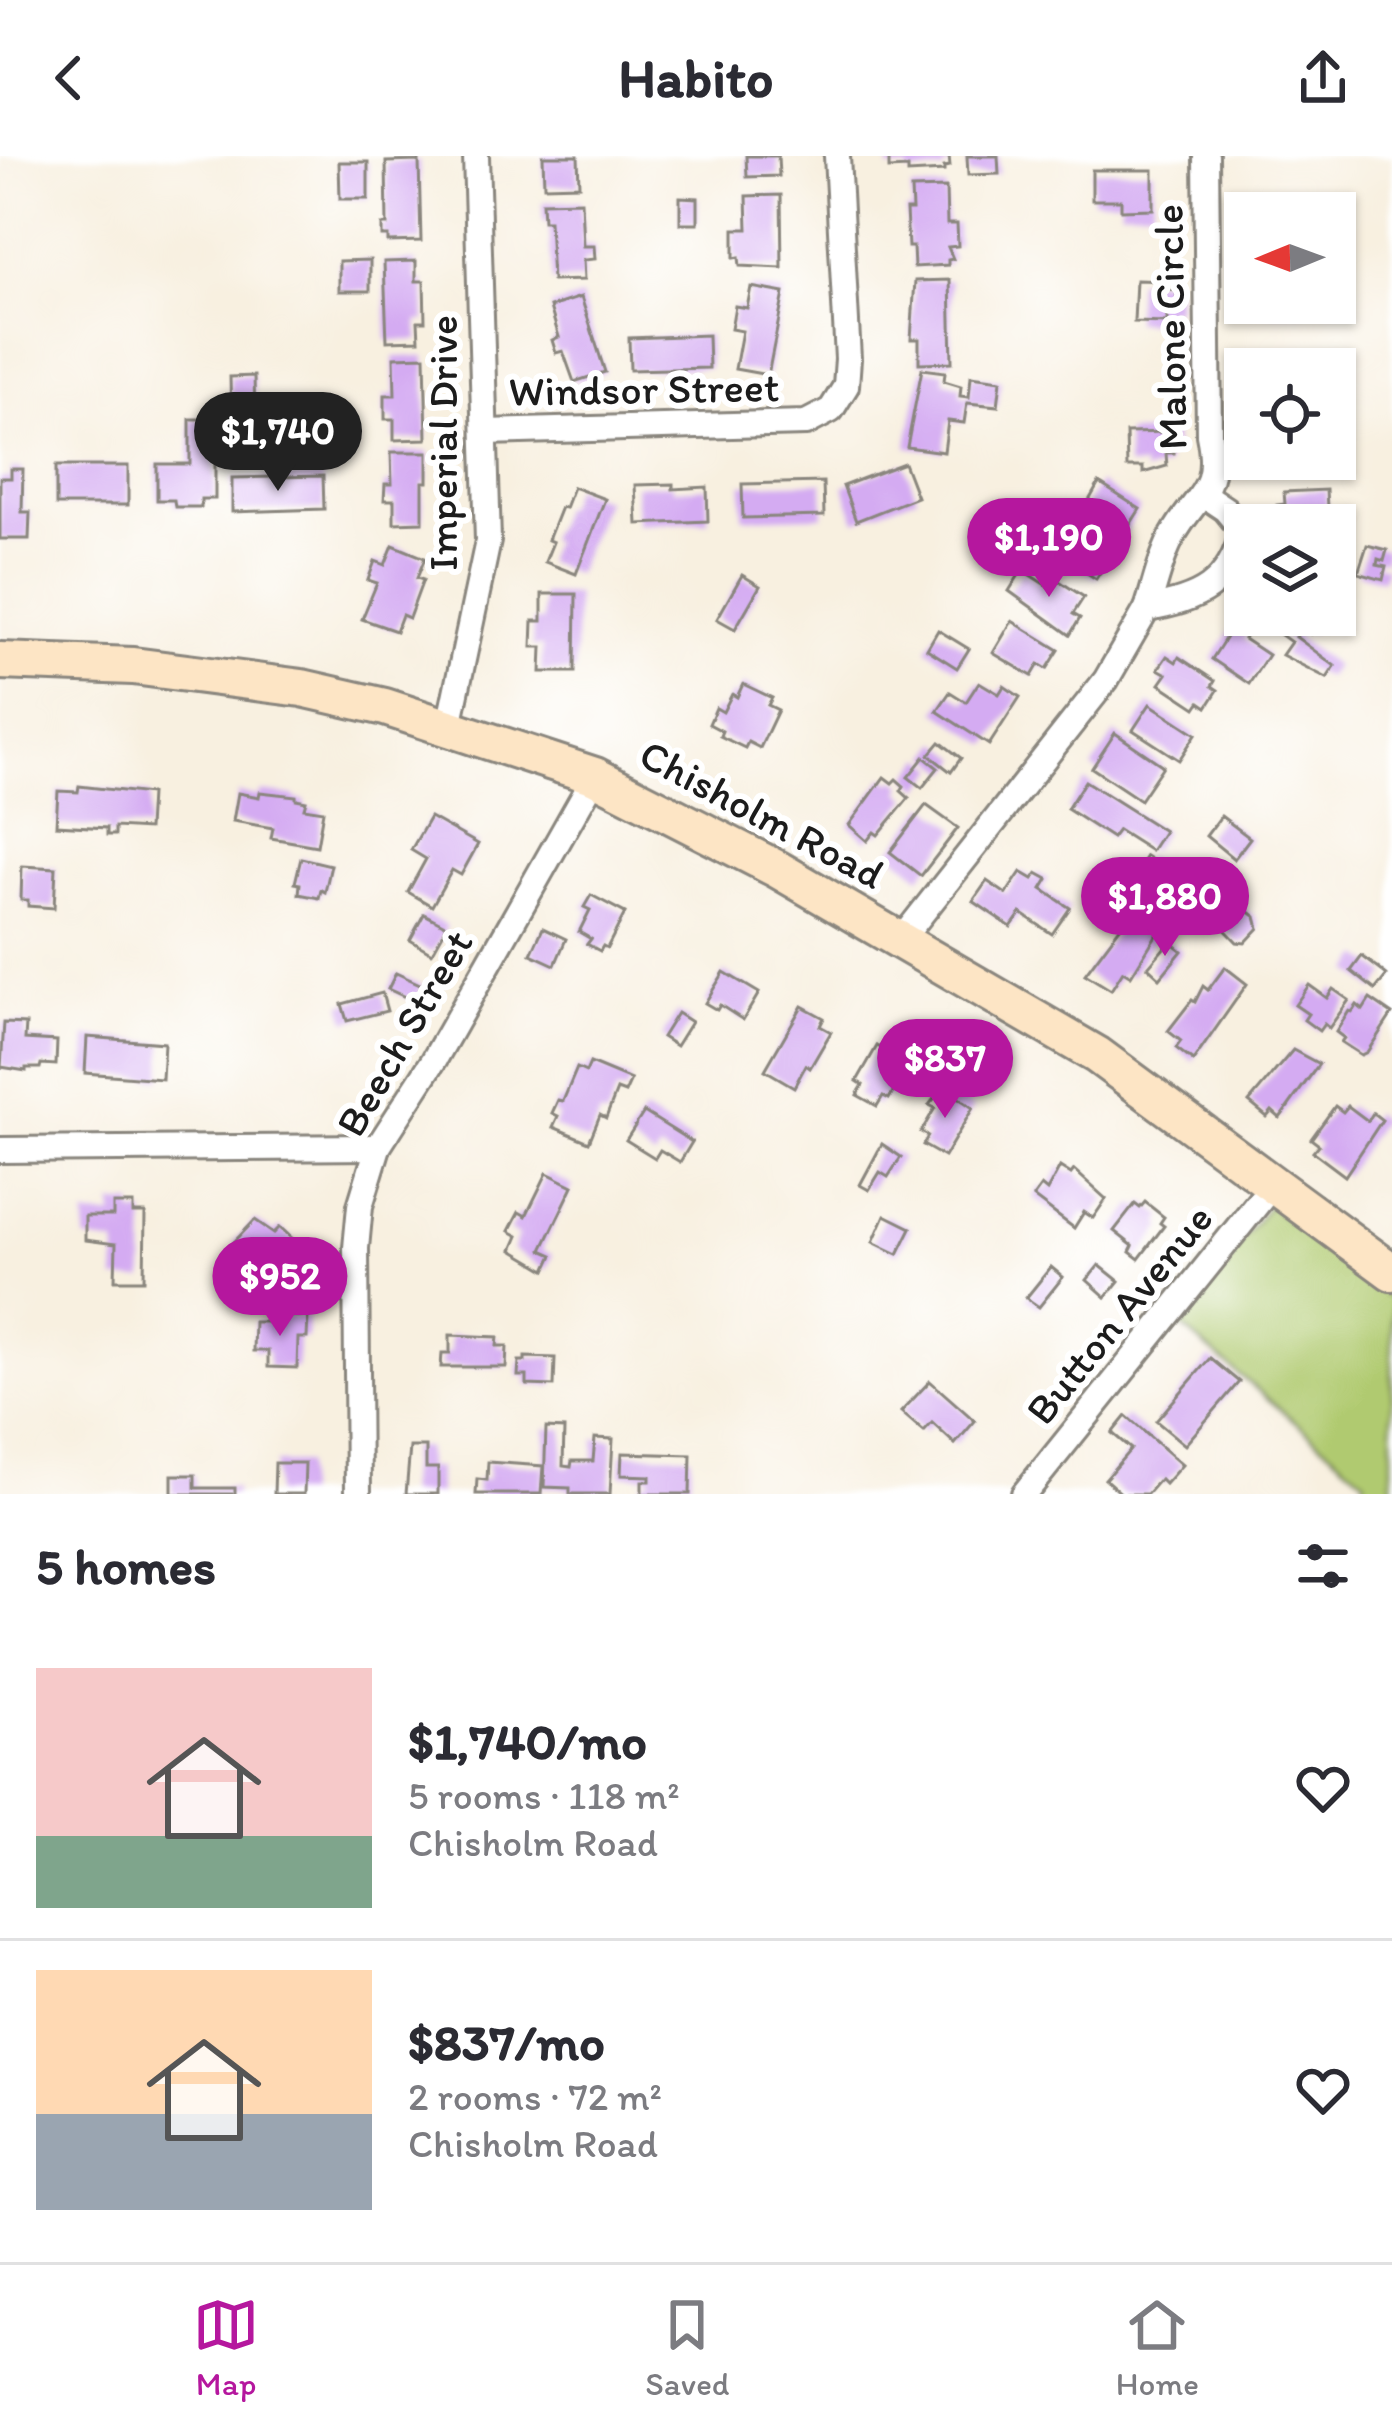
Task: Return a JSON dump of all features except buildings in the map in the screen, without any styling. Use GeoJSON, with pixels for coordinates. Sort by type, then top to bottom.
{"type":"FeatureCollection","features":[{"type":"Feature","properties":{"kind":"main road","name":"Chisholm Road"},"geometry":{"type":"LineString","coordinates":[[0,661],[190,672],[302,688],[385,706],[595,776],[702,829],[1097,1054],[1392,1272]]}},
{"type":"Feature","properties":{"kind":"street","name":"Imperial Drive"},"geometry":{"type":"LineString","coordinates":[[449,726],[488,542],[476,156]]}},
{"type":"Feature","properties":{"kind":"street","name":"Windsor Street"},"geometry":{"type":"LineString","coordinates":[[485,432],[748,428],[806,423],[831,410],[846,386],[848,359],[837,156]]}},
{"type":"Feature","properties":{"kind":"street","name":"Malone Circle"},"geometry":{"type":"LineString","coordinates":[[901,940],[1106,680],[1147,609],[1170,540],[1204,495],[1214,464],[1208,435],[1206,156]]}},
{"type":"Feature","properties":{"kind":"street","name":"Malone Circle"},"geometry":{"type":"LineString","coordinates":[[1147,609],[1190,601],[1235,562],[1243,531],[1225,509],[1204,495]]}},
{"type":"Feature","properties":{"kind":"street","name":"Beech Street"},"geometry":{"type":"LineString","coordinates":[[358,1494],[356,1248],[360,1206],[377,1147],[434,1060],[595,776]]}},
{"type":"Feature","properties":{"kind":"street"},"geometry":{"type":"LineString","coordinates":[[0,1150],[377,1147]]}},
{"type":"Feature","properties":{"kind":"street","name":"Button Avenue"},"geometry":{"type":"LineString","coordinates":[[1024,1494],[1274,1184]]}},
{"type":"Feature","properties":{"kind":"green space"},"geometry":{"type":"Polygon","coordinates":[[[1269,1205],[1392,1300],[1392,1494],[1364,1494],[1364,1479],[1177,1323],[1269,1205]]]}}]}
